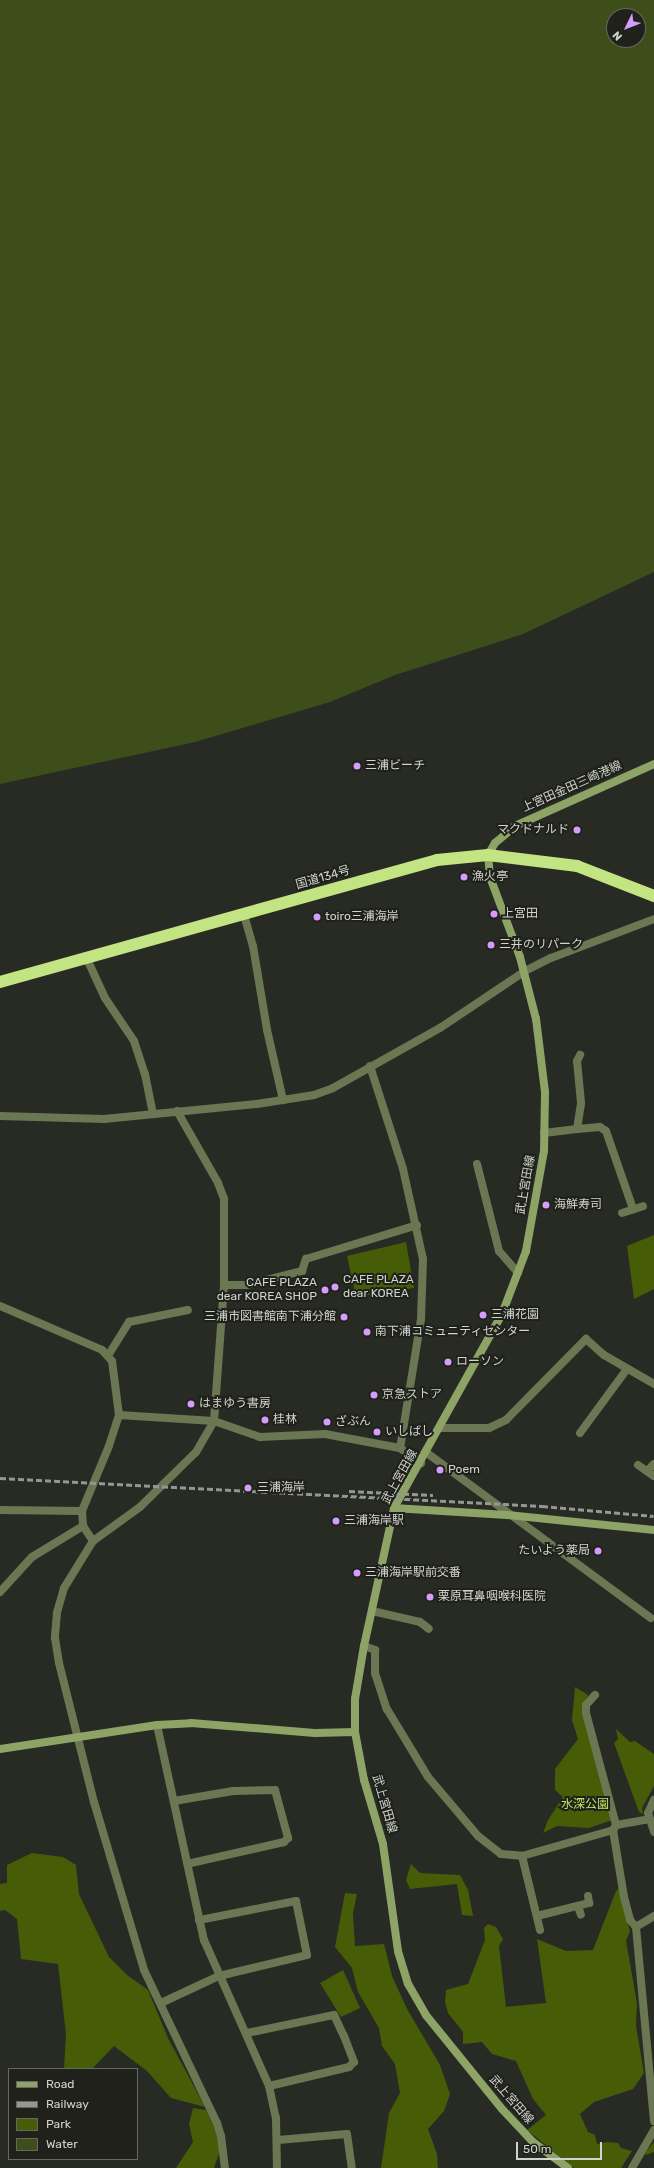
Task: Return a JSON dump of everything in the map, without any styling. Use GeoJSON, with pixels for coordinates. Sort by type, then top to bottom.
{"type":"FeatureCollection","features":[{"type":"Feature","properties":{"kind":"highway","name":"国道134号"},"geometry":{"type":"LineString","coordinates":[[0,982],[438,860],[488,855],[577,866],[654,896]]}},
{"type":"Feature","properties":{"kind":"main road","name":"上宮田金田三崎港線"},"geometry":{"type":"LineString","coordinates":[[488,855],[495,843],[514,826],[654,764]]}},
{"type":"Feature","properties":{"kind":"main road","name":"武上宮田線"},"geometry":{"type":"LineString","coordinates":[[488,855],[490,877],[525,971],[541,1051],[545,1092],[544,1151],[526,1251],[502,1314],[441,1428],[394,1508],[364,1646],[355,1699],[355,1732],[364,1780],[383,1844],[398,1950],[408,1984],[426,2015],[502,2109],[533,2142],[568,2168]]}},
{"type":"Feature","properties":{"kind":"main road"},"geometry":{"type":"LineString","coordinates":[[394,1508],[516,1516],[654,1530]]}},
{"type":"Feature","properties":{"kind":"main road"},"geometry":{"type":"LineString","coordinates":[[0,1749],[157,1725],[224,1725],[315,1733],[355,1732]]}},
{"type":"Feature","properties":{"kind":"street"},"geometry":{"type":"LineString","coordinates":[[244,915],[253,946],[267,1030],[283,1100]]}},
{"type":"Feature","properties":{"kind":"street"},"geometry":{"type":"LineString","coordinates":[[0,1116],[104,1119],[283,1100],[314,1095],[333,1088],[440,1028],[525,971],[551,958],[654,919]]}},
{"type":"Feature","properties":{"kind":"street"},"geometry":{"type":"LineString","coordinates":[[87,959],[105,998],[134,1041],[145,1074],[153,1114]]}},
{"type":"Feature","properties":{"kind":"street"},"geometry":{"type":"LineString","coordinates":[[577,1129],[581,1103],[577,1061],[580,1055]]}},
{"type":"Feature","properties":{"kind":"street"},"geometry":{"type":"LineString","coordinates":[[370,1066],[403,1169],[417,1225],[423,1259],[424,1288],[400,1448]]}},
{"type":"Feature","properties":{"kind":"street"},"geometry":{"type":"LineString","coordinates":[[177,1111],[218,1183],[224,1199],[224,1285],[214,1421],[193,1455],[140,1507],[93,1541],[64,1588],[57,1613],[55,1638],[59,1663],[94,1802],[144,1970],[217,2123],[221,2136],[225,2168]]}},
{"type":"Feature","properties":{"kind":"street"},"geometry":{"type":"LineString","coordinates":[[544,1132],[600,1127],[606,1131],[633,1209]]}},
{"type":"Feature","properties":{"kind":"street"},"geometry":{"type":"LineString","coordinates":[[477,1164],[499,1251],[518,1273]]}},
{"type":"Feature","properties":{"kind":"street"},"geometry":{"type":"LineString","coordinates":[[622,1213],[643,1206]]}},
{"type":"Feature","properties":{"kind":"street"},"geometry":{"type":"LineString","coordinates":[[224,1285],[246,1285],[302,1271],[306,1259],[417,1225]]}},
{"type":"Feature","properties":{"kind":"street"},"geometry":{"type":"LineString","coordinates":[[0,1306],[109,1354],[112,1360],[119,1415],[109,1446],[82,1511],[82,1526],[93,1541]]}},
{"type":"Feature","properties":{"kind":"street"},"geometry":{"type":"LineString","coordinates":[[109,1354],[129,1322],[188,1310]]}},
{"type":"Feature","properties":{"kind":"street"},"geometry":{"type":"LineString","coordinates":[[441,1428],[489,1428],[506,1420],[586,1339],[604,1355],[654,1384]]}},
{"type":"Feature","properties":{"kind":"street"},"geometry":{"type":"LineString","coordinates":[[580,1433],[627,1369]]}},
{"type":"Feature","properties":{"kind":"street"},"geometry":{"type":"LineString","coordinates":[[119,1415],[214,1421],[260,1437],[325,1434],[400,1448],[421,1463]]}},
{"type":"Feature","properties":{"kind":"street"},"geometry":{"type":"LineString","coordinates":[[427,1453],[516,1516],[651,1618]]}},
{"type":"Feature","properties":{"kind":"street"},"geometry":{"type":"LineString","coordinates":[[638,1465],[651,1474],[654,1464]]}},
{"type":"Feature","properties":{"kind":"street"},"geometry":{"type":"LineString","coordinates":[[0,1510],[82,1511]]}},
{"type":"Feature","properties":{"kind":"street"},"geometry":{"type":"LineString","coordinates":[[0,1592],[32,1557],[82,1526]]}},
{"type":"Feature","properties":{"kind":"street"},"geometry":{"type":"LineString","coordinates":[[372,1611],[420,1622],[429,1629]]}},
{"type":"Feature","properties":{"kind":"street"},"geometry":{"type":"LineString","coordinates":[[364,1646],[375,1650],[375,1673],[387,1709],[428,1777],[464,1822],[491,1848],[505,1855],[522,1856],[649,1819]]}},
{"type":"Feature","properties":{"kind":"street"},"geometry":{"type":"LineString","coordinates":[[594,1695],[586,1705],[586,1713],[615,1828],[624,1896],[630,1920],[636,1928],[654,2121]]}},
{"type":"Feature","properties":{"kind":"street"},"geometry":{"type":"LineString","coordinates":[[157,1725],[199,1920],[208,1953],[247,2032],[269,2086],[276,2118],[278,2140],[277,2168]]}},
{"type":"Feature","properties":{"kind":"street"},"geometry":{"type":"LineString","coordinates":[[174,1801],[233,1791],[272,1788],[278,1792],[288,1838],[284,1842],[187,1864]]}},
{"type":"Feature","properties":{"kind":"street"},"geometry":{"type":"LineString","coordinates":[[654,1800],[649,1807],[649,1819],[654,1832]]}},
{"type":"Feature","properties":{"kind":"street"},"geometry":{"type":"LineString","coordinates":[[522,1856],[540,1930]]}},
{"type":"Feature","properties":{"kind":"street"},"geometry":{"type":"LineString","coordinates":[[537,1916],[589,1903],[588,1896]]}},
{"type":"Feature","properties":{"kind":"street"},"geometry":{"type":"LineString","coordinates":[[161,2003],[219,1976],[307,1955],[298,1904],[293,1900],[199,1920]]}},
{"type":"Feature","properties":{"kind":"street"},"geometry":{"type":"LineString","coordinates":[[578,1906],[581,1915]]}},
{"type":"Feature","properties":{"kind":"street"},"geometry":{"type":"LineString","coordinates":[[636,1928],[654,1916]]}},
{"type":"Feature","properties":{"kind":"street"},"geometry":{"type":"LineString","coordinates":[[247,2032],[334,2015],[354,2062],[349,2067],[269,2086]]}},
{"type":"Feature","properties":{"kind":"street"},"geometry":{"type":"LineString","coordinates":[[632,2168],[654,2130]]}},
{"type":"Feature","properties":{"kind":"street"},"geometry":{"type":"LineString","coordinates":[[278,2140],[347,2134],[352,2168]]}},
{"type":"Feature","properties":{"kind":"green space"},"geometry":{"type":"Polygon","coordinates":[[[654,1235],[654,1289],[634,1299],[627,1246],[654,1235]]]}},
{"type":"Feature","properties":{"kind":"green space"},"geometry":{"type":"Polygon","coordinates":[[[406,1242],[414,1288],[356,1297],[347,1256],[406,1242]]]}},
{"type":"Feature","properties":{"kind":"green space","name":"水深公園"},"geometry":{"type":"Polygon","coordinates":[[[575,1687],[588,1695],[583,1708],[612,1820],[589,1828],[557,1826],[543,1833],[548,1820],[563,1797],[555,1790],[555,1769],[578,1739],[572,1720],[575,1687]]]}},
{"type":"Feature","properties":{"kind":"green space"},"geometry":{"type":"Polygon","coordinates":[[[616,1729],[630,1742],[635,1741],[654,1754],[654,1786],[642,1808],[643,1814],[639,1812],[614,1743],[618,1739],[616,1729]]]}},
{"type":"Feature","properties":{"kind":"green space"},"geometry":{"type":"Polygon","coordinates":[[[32,1853],[63,1857],[76,1865],[79,1894],[109,1957],[127,1975],[148,1990],[168,2038],[205,2107],[171,2098],[147,2071],[114,2046],[93,2068],[64,2068],[66,2034],[58,1964],[21,1959],[17,1919],[5,1910],[0,1911],[0,1884],[7,1883],[7,1865],[32,1853]]]}},
{"type":"Feature","properties":{"kind":"green space"},"geometry":{"type":"Polygon","coordinates":[[[411,1864],[420,1873],[460,1875],[468,1890],[473,1916],[462,1915],[457,1884],[410,1889],[406,1880],[411,1864]]]}},
{"type":"Feature","properties":{"kind":"green space"},"geometry":{"type":"Polygon","coordinates":[[[619,1888],[630,1931],[626,1941],[637,2003],[636,2026],[644,2073],[633,2089],[594,2102],[580,2114],[588,2132],[595,2135],[597,2144],[607,2142],[618,2143],[621,2148],[632,2151],[621,2168],[574,2168],[527,2130],[546,2115],[533,2099],[516,2061],[492,2054],[482,2042],[463,2044],[463,2032],[448,2013],[445,2002],[446,1990],[468,1984],[485,1940],[484,1928],[488,1924],[496,1927],[503,1939],[499,1946],[506,2007],[546,2003],[537,1939],[566,1951],[593,1950],[616,1891],[619,1888]]]}},
{"type":"Feature","properties":{"kind":"green space"},"geometry":{"type":"Polygon","coordinates":[[[345,1893],[357,1894],[353,1913],[355,1946],[384,1944],[392,1976],[407,2009],[440,2065],[450,2094],[444,2111],[428,2129],[437,2154],[438,2168],[381,2168],[389,2113],[400,2093],[395,2064],[382,2046],[379,2028],[358,1992],[352,1968],[335,1947],[345,1893]]]}},
{"type":"Feature","properties":{"kind":"green space"},"geometry":{"type":"Polygon","coordinates":[[[343,1970],[360,2008],[341,2017],[320,1983],[343,1970]]]}},
{"type":"Feature","properties":{"kind":"green space"},"geometry":{"type":"Polygon","coordinates":[[[193,2108],[206,2110],[217,2131],[220,2151],[214,2168],[176,2168],[193,2142],[189,2124],[193,2108]]]}},
{"type":"Feature","properties":{"kind":"green space"},"geometry":{"type":"Polygon","coordinates":[[[654,2142],[654,2152],[646,2155],[645,2153],[654,2142]]]}},
{"type":"Feature","properties":{"kind":"water"},"geometry":{"type":"Polygon","coordinates":[[[0,0],[654,0],[654,572],[523,634],[395,675],[330,702],[195,742],[0,784],[0,0]]]}},
{"type":"Feature","properties":{"kind":"railway"},"geometry":{"type":"LineString","coordinates":[[0,1478],[542,1506],[654,1516]]}},
{"type":"Feature","properties":{"kind":"railway"},"geometry":{"type":"LineString","coordinates":[[349,1491],[433,1495]]}},
{"type":"Feature","properties":{"kind":"place","name":"三浦ビーチ"},"geometry":{"type":"Point","coordinates":[357,766]}},
{"type":"Feature","properties":{"kind":"place","name":"マクドナルド"},"geometry":{"type":"Point","coordinates":[577,830]}},
{"type":"Feature","properties":{"kind":"place","name":"漁火亭"},"geometry":{"type":"Point","coordinates":[464,877]}},
{"type":"Feature","properties":{"kind":"place","name":"上宮田"},"geometry":{"type":"Point","coordinates":[494,914]}},
{"type":"Feature","properties":{"kind":"place","name":"toiro三浦海岸"},"geometry":{"type":"Point","coordinates":[317,917]}},
{"type":"Feature","properties":{"kind":"place","name":"三井のリパーク"},"geometry":{"type":"Point","coordinates":[491,945]}},
{"type":"Feature","properties":{"kind":"place","name":"海鮮寿司"},"geometry":{"type":"Point","coordinates":[546,1205]}},
{"type":"Feature","properties":{"kind":"place","name":"CAFE PLAZA dear KOREA"},"geometry":{"type":"Point","coordinates":[335,1287]}},
{"type":"Feature","properties":{"kind":"place","name":"CAFE PLAZA dear KOREA SHOP"},"geometry":{"type":"Point","coordinates":[325,1290]}},
{"type":"Feature","properties":{"kind":"place","name":"三浦花園"},"geometry":{"type":"Point","coordinates":[483,1315]}},
{"type":"Feature","properties":{"kind":"place","name":"三浦市図書館南下浦分館"},"geometry":{"type":"Point","coordinates":[344,1317]}},
{"type":"Feature","properties":{"kind":"place","name":"南下浦コミュニティセンター"},"geometry":{"type":"Point","coordinates":[367,1332]}},
{"type":"Feature","properties":{"kind":"place","name":"ローソン"},"geometry":{"type":"Point","coordinates":[448,1362]}},
{"type":"Feature","properties":{"kind":"place","name":"京急ストア"},"geometry":{"type":"Point","coordinates":[374,1395]}},
{"type":"Feature","properties":{"kind":"place","name":"はまゆう書房"},"geometry":{"type":"Point","coordinates":[191,1404]}},
{"type":"Feature","properties":{"kind":"place","name":"桂林"},"geometry":{"type":"Point","coordinates":[265,1420]}},
{"type":"Feature","properties":{"kind":"place","name":"ざぶん"},"geometry":{"type":"Point","coordinates":[327,1422]}},
{"type":"Feature","properties":{"kind":"place","name":"いしばし"},"geometry":{"type":"Point","coordinates":[377,1432]}},
{"type":"Feature","properties":{"kind":"place","name":"Poem"},"geometry":{"type":"Point","coordinates":[440,1470]}},
{"type":"Feature","properties":{"kind":"place","name":"三浦海岸"},"geometry":{"type":"Point","coordinates":[248,1488]}},
{"type":"Feature","properties":{"kind":"place","name":"三浦海岸駅"},"geometry":{"type":"Point","coordinates":[336,1521]}},
{"type":"Feature","properties":{"kind":"place","name":"たいよう薬局"},"geometry":{"type":"Point","coordinates":[598,1551]}},
{"type":"Feature","properties":{"kind":"place","name":"三浦海岸駅前交番"},"geometry":{"type":"Point","coordinates":[357,1573]}},
{"type":"Feature","properties":{"kind":"place","name":"栗原耳鼻咽喉科医院"},"geometry":{"type":"Point","coordinates":[430,1597]}}]}
